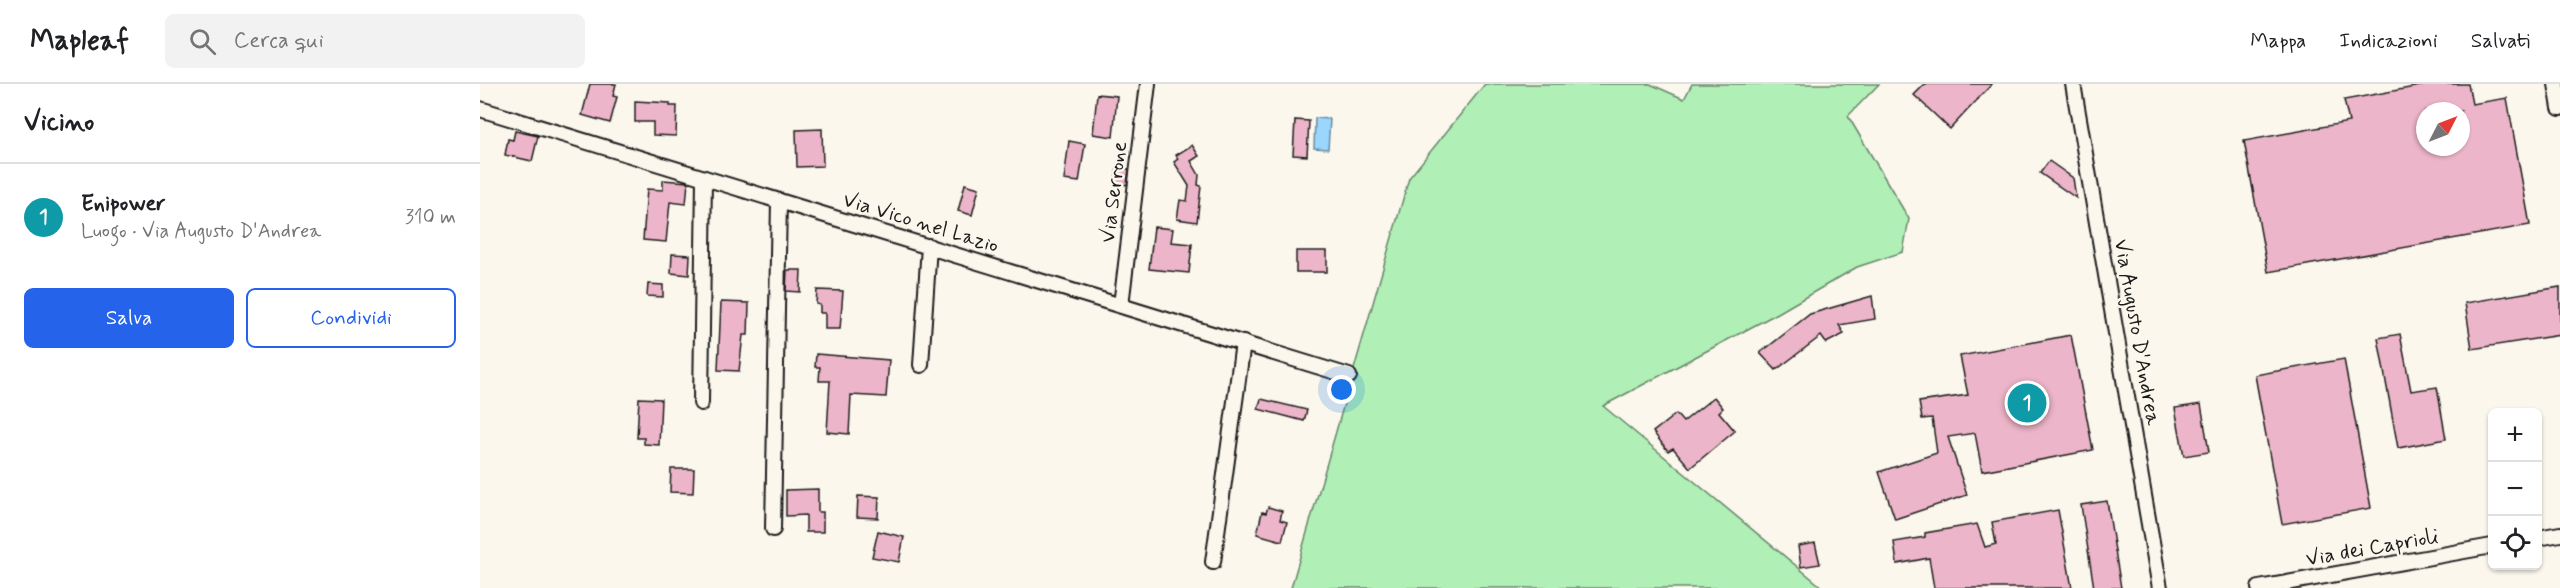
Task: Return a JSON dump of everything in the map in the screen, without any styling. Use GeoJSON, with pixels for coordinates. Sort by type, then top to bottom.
{"type":"FeatureCollection","features":[{"type":"Feature","properties":{"kind":"street","name":"Via Serrone"},"geometry":{"type":"LineString","coordinates":[[1121,305],[1148,84]]}},
{"type":"Feature","properties":{"kind":"street","name":"Via Augusto D'Andrea"},"geometry":{"type":"LineString","coordinates":[[2073,84],[2160,588]]}},
{"type":"Feature","properties":{"kind":"street"},"geometry":{"type":"LineString","coordinates":[[2556,84],[2560,108]]}},
{"type":"Feature","properties":{"kind":"street","name":"Via Vico nel Lazio"},"geometry":{"type":"LineString","coordinates":[[480,109],[1349,375]]}},
{"type":"Feature","properties":{"kind":"street"},"geometry":{"type":"LineString","coordinates":[[701,403],[704,178]]}},
{"type":"Feature","properties":{"kind":"street"},"geometry":{"type":"LineString","coordinates":[[773,530],[779,201]]}},
{"type":"Feature","properties":{"kind":"street"},"geometry":{"type":"LineString","coordinates":[[921,365],[928,246]]}},
{"type":"Feature","properties":{"kind":"street"},"geometry":{"type":"LineString","coordinates":[[1213,562],[1243,343]]}},
{"type":"Feature","properties":{"kind":"street"},"geometry":{"type":"LineString","coordinates":[[2542,537],[2560,534]]}},
{"type":"Feature","properties":{"kind":"street","name":"Via dei Caprioli"},"geometry":{"type":"LineString","coordinates":[[2259,588],[2488,547]]}},
{"type":"Feature","properties":{"kind":"green space"},"geometry":{"type":"Polygon","coordinates":[[[1485,84],[1650,84],[1684,99],[1692,84],[1879,84],[1848,116],[1909,219],[1903,252],[1857,267],[1778,313],[1603,406],[1823,588],[1291,588],[1409,178],[1485,84]]]}},
{"type":"Feature","properties":{"kind":"water"},"geometry":{"type":"Polygon","coordinates":[[[1315,118],[1330,119],[1328,149],[1314,148],[1315,118]]]}},
{"type":"Feature","properties":{"kind":"building"},"geometry":{"type":"Polygon","coordinates":[[[590,84],[616,84],[613,96],[617,97],[610,123],[582,115],[590,84]]]}},
{"type":"Feature","properties":{"kind":"building"},"geometry":{"type":"Polygon","coordinates":[[[1925,84],[1992,84],[1950,129],[1914,95],[1925,84]]]}},
{"type":"Feature","properties":{"kind":"building"},"geometry":{"type":"Polygon","coordinates":[[[2431,84],[2468,84],[2472,104],[2507,98],[2530,225],[2268,272],[2244,141],[2349,122],[2344,100],[2431,84]]]}},
{"type":"Feature","properties":{"kind":"building"},"geometry":{"type":"Polygon","coordinates":[[[1097,94],[1117,96],[1113,137],[1093,134],[1097,94]]]}},
{"type":"Feature","properties":{"kind":"building"},"geometry":{"type":"Polygon","coordinates":[[[635,101],[670,103],[670,106],[677,106],[676,136],[653,135],[653,122],[635,122],[635,101]]]}},
{"type":"Feature","properties":{"kind":"building"},"geometry":{"type":"Polygon","coordinates":[[[1295,120],[1309,121],[1307,156],[1293,155],[1295,120]]]}},
{"type":"Feature","properties":{"kind":"building"},"geometry":{"type":"Polygon","coordinates":[[[822,129],[823,166],[797,167],[796,130],[822,129]]]}},
{"type":"Feature","properties":{"kind":"building"},"geometry":{"type":"Polygon","coordinates":[[[515,131],[538,136],[532,161],[505,155],[508,139],[513,140],[515,131]]]}},
{"type":"Feature","properties":{"kind":"building"},"geometry":{"type":"Polygon","coordinates":[[[1069,141],[1085,144],[1079,182],[1064,180],[1069,141]]]}},
{"type":"Feature","properties":{"kind":"building"},"geometry":{"type":"Polygon","coordinates":[[[1192,145],[1199,156],[1191,161],[1199,175],[1198,185],[1201,186],[1197,222],[1177,219],[1180,200],[1187,201],[1189,186],[1174,162],[1178,159],[1176,155],[1192,145]]]}},
{"type":"Feature","properties":{"kind":"building"},"geometry":{"type":"Polygon","coordinates":[[[2049,161],[2073,178],[2076,198],[2040,173],[2049,161]]]}},
{"type":"Feature","properties":{"kind":"building"},"geometry":{"type":"Polygon","coordinates":[[[1117,168],[1129,169],[1127,185],[1115,183],[1117,168]]]}},
{"type":"Feature","properties":{"kind":"building"},"geometry":{"type":"Polygon","coordinates":[[[663,180],[688,182],[686,204],[670,202],[666,242],[643,240],[647,189],[663,190],[663,180]]]}},
{"type":"Feature","properties":{"kind":"building"},"geometry":{"type":"Polygon","coordinates":[[[965,184],[979,188],[972,215],[958,211],[965,184]]]}},
{"type":"Feature","properties":{"kind":"building"},"geometry":{"type":"Polygon","coordinates":[[[1154,227],[1173,229],[1171,242],[1192,244],[1189,273],[1149,269],[1154,227]]]}},
{"type":"Feature","properties":{"kind":"building"},"geometry":{"type":"Polygon","coordinates":[[[1296,251],[1327,251],[1327,272],[1296,272],[1296,251]]]}},
{"type":"Feature","properties":{"kind":"building"},"geometry":{"type":"Polygon","coordinates":[[[672,254],[690,255],[689,275],[671,273],[672,254]]]}},
{"type":"Feature","properties":{"kind":"building"},"geometry":{"type":"Polygon","coordinates":[[[787,270],[801,270],[800,292],[786,291],[787,270]]]}},
{"type":"Feature","properties":{"kind":"building"},"geometry":{"type":"Polygon","coordinates":[[[648,284],[663,285],[663,297],[647,296],[648,284]]]}},
{"type":"Feature","properties":{"kind":"building"},"geometry":{"type":"Polygon","coordinates":[[[2560,287],[2560,335],[2472,349],[2465,303],[2560,287]]]}},
{"type":"Feature","properties":{"kind":"building"},"geometry":{"type":"Polygon","coordinates":[[[817,290],[843,291],[840,329],[825,329],[825,313],[820,313],[820,305],[816,304],[817,290]]]}},
{"type":"Feature","properties":{"kind":"building"},"geometry":{"type":"Polygon","coordinates":[[[1872,296],[1875,319],[1839,325],[1844,334],[1826,343],[1821,336],[1776,370],[1760,353],[1810,314],[1872,296]]]}},
{"type":"Feature","properties":{"kind":"building"},"geometry":{"type":"Polygon","coordinates":[[[721,302],[749,303],[748,335],[743,335],[739,371],[718,370],[721,302]]]}},
{"type":"Feature","properties":{"kind":"building"},"geometry":{"type":"Polygon","coordinates":[[[2400,334],[2411,391],[2437,387],[2446,439],[2398,448],[2378,338],[2400,334]]]}},
{"type":"Feature","properties":{"kind":"building"},"geometry":{"type":"Polygon","coordinates":[[[2071,335],[2093,450],[1982,471],[1975,433],[1948,437],[1967,495],[1895,519],[1879,472],[1937,453],[1932,418],[1922,419],[1919,402],[1968,395],[1960,356],[2071,335]]]}},
{"type":"Feature","properties":{"kind":"building"},"geometry":{"type":"Polygon","coordinates":[[[816,354],[889,360],[886,397],[851,395],[849,434],[827,432],[830,381],[819,381],[820,367],[815,367],[816,354]]]}},
{"type":"Feature","properties":{"kind":"building"},"geometry":{"type":"Polygon","coordinates":[[[2344,359],[2371,508],[2282,524],[2255,375],[2344,359]]]}},
{"type":"Feature","properties":{"kind":"building"},"geometry":{"type":"Polygon","coordinates":[[[1714,397],[1723,408],[1719,412],[1735,431],[1690,468],[1673,448],[1668,451],[1653,432],[1676,414],[1683,422],[1714,397]]]}},
{"type":"Feature","properties":{"kind":"building"},"geometry":{"type":"Polygon","coordinates":[[[639,398],[661,399],[659,445],[644,444],[644,438],[637,438],[639,398]]]}},
{"type":"Feature","properties":{"kind":"building"},"geometry":{"type":"Polygon","coordinates":[[[1261,399],[1307,410],[1304,421],[1258,409],[1261,399]]]}},
{"type":"Feature","properties":{"kind":"building"},"geometry":{"type":"Polygon","coordinates":[[[2201,404],[2209,452],[2184,456],[2175,408],[2201,404]]]}},
{"type":"Feature","properties":{"kind":"building"},"geometry":{"type":"Polygon","coordinates":[[[671,469],[694,469],[693,493],[670,492],[671,469]]]}},
{"type":"Feature","properties":{"kind":"building"},"geometry":{"type":"Polygon","coordinates":[[[818,489],[818,512],[823,512],[823,532],[806,532],[806,515],[786,516],[786,490],[818,489]]]}},
{"type":"Feature","properties":{"kind":"building"},"geometry":{"type":"Polygon","coordinates":[[[858,496],[879,497],[878,518],[857,517],[858,496]]]}},
{"type":"Feature","properties":{"kind":"building"},"geometry":{"type":"Polygon","coordinates":[[[2107,501],[2121,588],[2094,588],[2081,505],[2107,501]]]}},
{"type":"Feature","properties":{"kind":"building"},"geometry":{"type":"Polygon","coordinates":[[[1268,507],[1282,511],[1280,520],[1287,522],[1282,541],[1257,534],[1262,512],[1266,513],[1268,507]]]}},
{"type":"Feature","properties":{"kind":"building"},"geometry":{"type":"Polygon","coordinates":[[[2058,510],[2072,588],[1934,588],[1929,558],[1897,564],[1894,542],[1925,537],[1925,533],[1977,524],[1985,547],[1996,544],[1992,522],[2058,510]]]}},
{"type":"Feature","properties":{"kind":"building"},"geometry":{"type":"Polygon","coordinates":[[[878,531],[904,537],[899,562],[872,557],[878,531]]]}},
{"type":"Feature","properties":{"kind":"building"},"geometry":{"type":"Polygon","coordinates":[[[1815,543],[1820,564],[1801,567],[1798,546],[1815,543]]]}},
{"type":"Feature","properties":{"kind":"place","name":"Enipower"},"geometry":{"type":"Point","coordinates":[2027,403]}}]}
